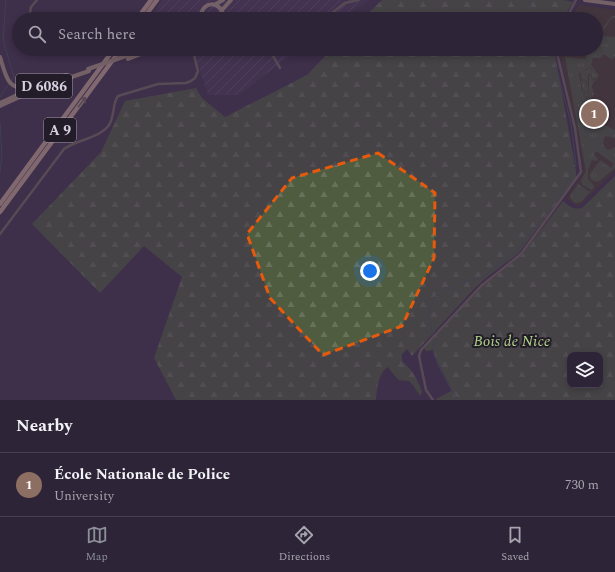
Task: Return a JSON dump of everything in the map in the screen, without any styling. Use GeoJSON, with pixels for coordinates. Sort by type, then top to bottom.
{"type":"FeatureCollection","features":[{"type":"Feature","properties":{"kind":"highway"},"geometry":{"type":"LineString","coordinates":[[142,12],[151,0]]}},
{"type":"Feature","properties":{"kind":"highway"},"geometry":{"type":"LineString","coordinates":[[148,12],[157,0]]}},
{"type":"Feature","properties":{"kind":"highway","name":"A 9"},"geometry":{"type":"LineString","coordinates":[[0,204],[109,56]]}},
{"type":"Feature","properties":{"kind":"highway","name":"A 9"},"geometry":{"type":"LineString","coordinates":[[0,212],[116,56]]}},
{"type":"Feature","properties":{"kind":"main road"},"geometry":{"type":"LineString","coordinates":[[202,12],[203,8],[206,5],[212,3],[216,4],[223,0]]}},
{"type":"Feature","properties":{"kind":"main road"},"geometry":{"type":"LineString","coordinates":[[216,4],[222,10],[231,0]]}},
{"type":"Feature","properties":{"kind":"main road"},"geometry":{"type":"LineString","coordinates":[[585,0],[615,3]]}},
{"type":"Feature","properties":{"kind":"main road"},"geometry":{"type":"LineString","coordinates":[[602,0],[615,3]]}},
{"type":"Feature","properties":{"kind":"main road","name":"D 6086"},"geometry":{"type":"LineString","coordinates":[[0,103],[53,80],[132,56]]}},
{"type":"Feature","properties":{"kind":"main road"},"geometry":{"type":"LineString","coordinates":[[0,57],[8,80],[15,86],[24,88],[53,80]]}},
{"type":"Feature","properties":{"kind":"main road","name":"D 6086"},"geometry":{"type":"LineString","coordinates":[[0,106],[37,89],[88,70]]}},
{"type":"Feature","properties":{"kind":"street"},"geometry":{"type":"LineString","coordinates":[[30,12],[31,7],[37,0]]}},
{"type":"Feature","properties":{"kind":"street"},"geometry":{"type":"LineString","coordinates":[[333,12],[346,3],[358,0]]}},
{"type":"Feature","properties":{"kind":"street"},"geometry":{"type":"LineString","coordinates":[[570,12],[576,0]]}},
{"type":"Feature","properties":{"kind":"street"},"geometry":{"type":"LineString","coordinates":[[0,234],[62,152],[70,145],[100,132],[108,126],[113,117],[116,99],[118,96],[165,83],[186,83],[195,78],[198,71],[194,56]]}},
{"type":"Feature","properties":{"kind":"street"},"geometry":{"type":"LineString","coordinates":[[273,56],[280,68]]}},
{"type":"Feature","properties":{"kind":"street"},"geometry":{"type":"LineString","coordinates":[[434,400],[426,390],[419,356],[421,350],[481,286],[521,254],[581,172],[575,128],[558,56]]}},
{"type":"Feature","properties":{"kind":"highlighted area"},"geometry":{"type":"Polygon","coordinates":[[[378,153],[435,193],[434,258],[402,326],[323,355],[270,298],[247,234],[292,178],[378,153]]]}},
{"type":"Feature","properties":{"kind":"shaded area"},"geometry":{"type":"Polygon","coordinates":[[[162,0],[369,0],[351,12],[154,12],[162,0]]]}},
{"type":"Feature","properties":{"kind":"shaded area"},"geometry":{"type":"Polygon","coordinates":[[[579,5],[615,10],[615,171],[580,205],[577,206],[566,198],[583,173],[583,164],[560,56],[603,56],[603,12],[575,12],[579,5]]]}},
{"type":"Feature","properties":{"kind":"shaded area"},"geometry":{"type":"Polygon","coordinates":[[[195,56],[289,56],[239,95],[208,95],[195,56]]]}},
{"type":"Feature","properties":{"kind":"green space"},"geometry":{"type":"Polygon","coordinates":[[[382,0],[564,0],[573,2],[567,12],[369,12],[382,0]]]}},
{"type":"Feature","properties":{"kind":"green space"},"geometry":{"type":"Polygon","coordinates":[[[612,16],[615,16],[615,18],[611,19],[603,31],[603,28],[612,16]]]}},
{"type":"Feature","properties":{"kind":"green space"},"geometry":{"type":"Polygon","coordinates":[[[603,36],[615,37],[615,56],[612,60],[604,54],[603,55],[603,36]]]}},
{"type":"Feature","properties":{"kind":"green space"},"geometry":{"type":"Polygon","coordinates":[[[325,56],[555,56],[576,177],[519,253],[487,277],[473,290],[412,356],[407,349],[402,354],[402,361],[414,375],[422,392],[420,396],[409,381],[399,380],[388,367],[380,377],[376,400],[176,400],[154,358],[182,277],[144,246],[100,293],[32,224],[101,152],[125,101],[196,88],[202,98],[225,117],[307,75],[325,56]]]}},
{"type":"Feature","properties":{"kind":"green space"},"geometry":{"type":"Polygon","coordinates":[[[586,56],[602,56],[600,58],[593,58],[591,65],[599,76],[592,87],[594,94],[587,104],[586,108],[588,113],[596,120],[615,130],[615,138],[606,136],[603,144],[606,149],[610,150],[615,147],[615,168],[598,182],[591,180],[590,174],[600,160],[611,168],[614,164],[596,151],[594,155],[598,159],[597,161],[592,160],[588,170],[588,179],[594,186],[591,190],[583,185],[581,181],[586,171],[565,57],[586,59],[586,56]],[[590,67],[579,74],[582,91],[585,93],[583,95],[586,97],[586,104],[587,97],[584,95],[586,92],[583,91],[581,80],[586,81],[588,98],[590,99],[592,96],[589,90],[589,75],[593,81],[597,76],[590,67]]]}},
{"type":"Feature","properties":{"kind":"green space"},"geometry":{"type":"Polygon","coordinates":[[[590,68],[597,76],[593,80],[591,74],[588,74],[588,89],[591,96],[589,98],[587,81],[581,79],[581,72],[590,68]]]}},
{"type":"Feature","properties":{"kind":"green space","name":"Bois de Nice"},"geometry":{"type":"Polygon","coordinates":[[[615,176],[615,400],[437,400],[436,399],[451,391],[451,388],[434,355],[433,350],[426,351],[424,348],[478,290],[522,255],[563,201],[569,206],[582,208],[615,176]]]}},
{"type":"Feature","properties":{"kind":"green space"},"geometry":{"type":"Polygon","coordinates":[[[578,184],[588,191],[591,191],[581,202],[575,203],[570,196],[578,184]]]}},
{"type":"Feature","properties":{"kind":"waterway"},"geometry":{"type":"LineString","coordinates":[[6,0],[3,40],[14,77],[11,81]]}},
{"type":"Feature","properties":{"kind":"waterway"},"geometry":{"type":"LineString","coordinates":[[529,0],[533,12]]}},
{"type":"Feature","properties":{"kind":"waterway"},"geometry":{"type":"LineString","coordinates":[[433,336],[428,313],[434,297],[445,290],[469,280],[484,276],[519,249],[560,195],[576,165],[571,123],[553,56]]}},
{"type":"Feature","properties":{"kind":"waterway"},"geometry":{"type":"LineString","coordinates":[[0,97],[9,84]]}},
{"type":"Feature","properties":{"kind":"waterway"},"geometry":{"type":"LineString","coordinates":[[0,123],[2,156],[0,172]]}},
{"type":"Feature","properties":{"kind":"waterway"},"geometry":{"type":"LineString","coordinates":[[433,339],[433,347],[438,363],[445,379],[458,400]]}},
{"type":"Feature","properties":{"kind":"place","name":"École Nationale de Police"},"geometry":{"type":"Point","coordinates":[594,114]}}]}
